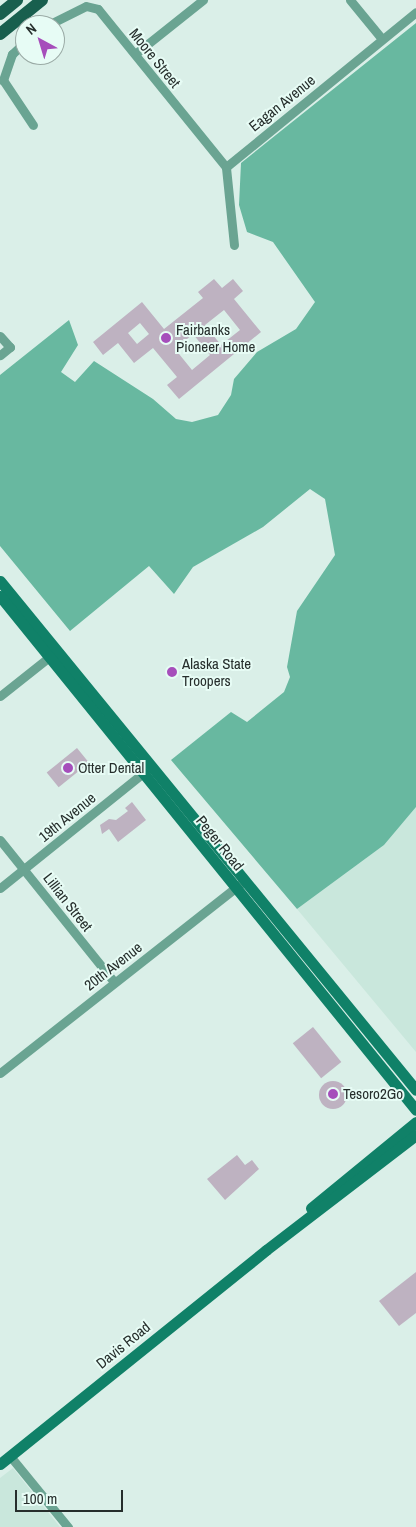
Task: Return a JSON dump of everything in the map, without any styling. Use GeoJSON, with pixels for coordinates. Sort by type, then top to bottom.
{"type":"FeatureCollection","features":[{"type":"Feature","properties":{"kind":"main road"},"geometry":{"type":"LineString","coordinates":[[0,14],[17,0]]}},
{"type":"Feature","properties":{"kind":"main road"},"geometry":{"type":"LineString","coordinates":[[0,34],[42,0]]}},
{"type":"Feature","properties":{"kind":"main road","name":"Peger Road"},"geometry":{"type":"LineString","coordinates":[[0,581],[52,655]]}},
{"type":"Feature","properties":{"kind":"main road","name":"Peger Road"},"geometry":{"type":"LineString","coordinates":[[0,596],[52,655],[240,884],[416,1110]]}},
{"type":"Feature","properties":{"kind":"main road","name":"Peger Road"},"geometry":{"type":"LineString","coordinates":[[240,884],[416,1090]]}},
{"type":"Feature","properties":{"kind":"main road","name":"Davis Road"},"geometry":{"type":"LineString","coordinates":[[266,1250],[299,1217],[416,1122]]}},
{"type":"Feature","properties":{"kind":"main road","name":"Davis Road"},"geometry":{"type":"LineString","coordinates":[[0,1464],[266,1250],[416,1135]]}},
{"type":"Feature","properties":{"kind":"street"},"geometry":{"type":"LineString","coordinates":[[135,54],[203,0]]}},
{"type":"Feature","properties":{"kind":"street"},"geometry":{"type":"LineString","coordinates":[[350,0],[382,39]]}},
{"type":"Feature","properties":{"kind":"street","name":"Moore Street"},"geometry":{"type":"LineString","coordinates":[[65,16],[76,10],[92,6],[135,54],[226,167]]}},
{"type":"Feature","properties":{"kind":"street","name":"Eagan Avenue"},"geometry":{"type":"LineString","coordinates":[[226,167],[416,12]]}},
{"type":"Feature","properties":{"kind":"street"},"geometry":{"type":"LineString","coordinates":[[15,51],[12,54],[3,80],[33,125]]}},
{"type":"Feature","properties":{"kind":"street"},"geometry":{"type":"LineString","coordinates":[[226,167],[234,244]]}},
{"type":"Feature","properties":{"kind":"street"},"geometry":{"type":"LineString","coordinates":[[0,336],[10,348],[0,355]]}},
{"type":"Feature","properties":{"kind":"street"},"geometry":{"type":"LineString","coordinates":[[0,696],[52,655]]}},
{"type":"Feature","properties":{"kind":"street","name":"19th Avenue"},"geometry":{"type":"LineString","coordinates":[[0,888],[147,770]]}},
{"type":"Feature","properties":{"kind":"street","name":"Lillian Street"},"geometry":{"type":"LineString","coordinates":[[0,840],[114,982]]}},
{"type":"Feature","properties":{"kind":"street","name":"20th Avenue"},"geometry":{"type":"LineString","coordinates":[[0,1072],[240,884]]}},
{"type":"Feature","properties":{"kind":"street"},"geometry":{"type":"LineString","coordinates":[[10,1456],[68,1527]]}},
{"type":"Feature","properties":{"kind":"shaded area"},"geometry":{"type":"Polygon","coordinates":[[[416,807],[416,1052],[297,909],[384,845],[416,807]]]}},
{"type":"Feature","properties":{"kind":"shaded area"},"geometry":{"type":"Polygon","coordinates":[[[13,1468],[60,1527],[0,1527],[0,1478],[13,1468]]]}},
{"type":"Feature","properties":{"kind":"green space"},"geometry":{"type":"Polygon","coordinates":[[[416,23],[416,807],[384,845],[297,909],[171,760],[231,712],[247,722],[284,692],[290,677],[287,667],[297,611],[335,555],[325,499],[310,489],[263,527],[193,567],[174,594],[149,566],[70,631],[0,546],[0,375],[69,320],[78,345],[61,372],[75,382],[94,361],[153,399],[176,419],[192,422],[218,415],[231,395],[234,379],[257,352],[296,329],[315,302],[273,242],[247,232],[239,205],[241,163],[416,23]]]}},
{"type":"Feature","properties":{"kind":"building","name":"Fairbanks Pioneer Home"},"geometry":{"type":"Polygon","coordinates":[[[214,279],[222,288],[233,279],[243,291],[234,299],[261,332],[179,399],[167,385],[177,377],[153,348],[134,363],[118,343],[103,355],[93,342],[142,302],[164,329],[203,298],[198,292],[214,279]],[[224,310],[205,325],[221,345],[240,330],[224,310]],[[140,323],[128,333],[137,344],[149,334],[140,323]],[[193,334],[175,349],[192,370],[210,355],[193,334]]]}},
{"type":"Feature","properties":{"kind":"building","name":"Otter Dental"},"geometry":{"type":"Polygon","coordinates":[[[77,748],[89,763],[59,787],[47,773],[77,748]]]}},
{"type":"Feature","properties":{"kind":"building"},"geometry":{"type":"Polygon","coordinates":[[[132,802],[146,820],[118,842],[109,829],[102,834],[100,825],[109,819],[116,820],[128,811],[125,808],[132,802]]]}},
{"type":"Feature","properties":{"kind":"building"},"geometry":{"type":"Polygon","coordinates":[[[313,1027],[341,1062],[321,1078],[293,1043],[313,1027]]]}},
{"type":"Feature","properties":{"kind":"building","name":"Tesoro2Go"},"geometry":{"type":"Polygon","coordinates":[[[333,1081],[343,1085],[347,1095],[343,1105],[333,1109],[323,1105],[319,1095],[323,1085],[333,1081]]]}},
{"type":"Feature","properties":{"kind":"building"},"geometry":{"type":"Polygon","coordinates":[[[237,1155],[245,1165],[252,1160],[259,1169],[225,1200],[207,1179],[237,1155]]]}},
{"type":"Feature","properties":{"kind":"building"},"geometry":{"type":"Polygon","coordinates":[[[416,1272],[416,1313],[399,1326],[379,1301],[416,1272]]]}},
{"type":"Feature","properties":{"kind":"place","name":"Fairbanks Pioneer Home"},"geometry":{"type":"Point","coordinates":[166,338]}},
{"type":"Feature","properties":{"kind":"place","name":"Alaska State Troopers"},"geometry":{"type":"Point","coordinates":[172,672]}},
{"type":"Feature","properties":{"kind":"place","name":"Otter Dental"},"geometry":{"type":"Point","coordinates":[68,768]}},
{"type":"Feature","properties":{"kind":"place","name":"Tesoro2Go"},"geometry":{"type":"Point","coordinates":[333,1094]}}]}
